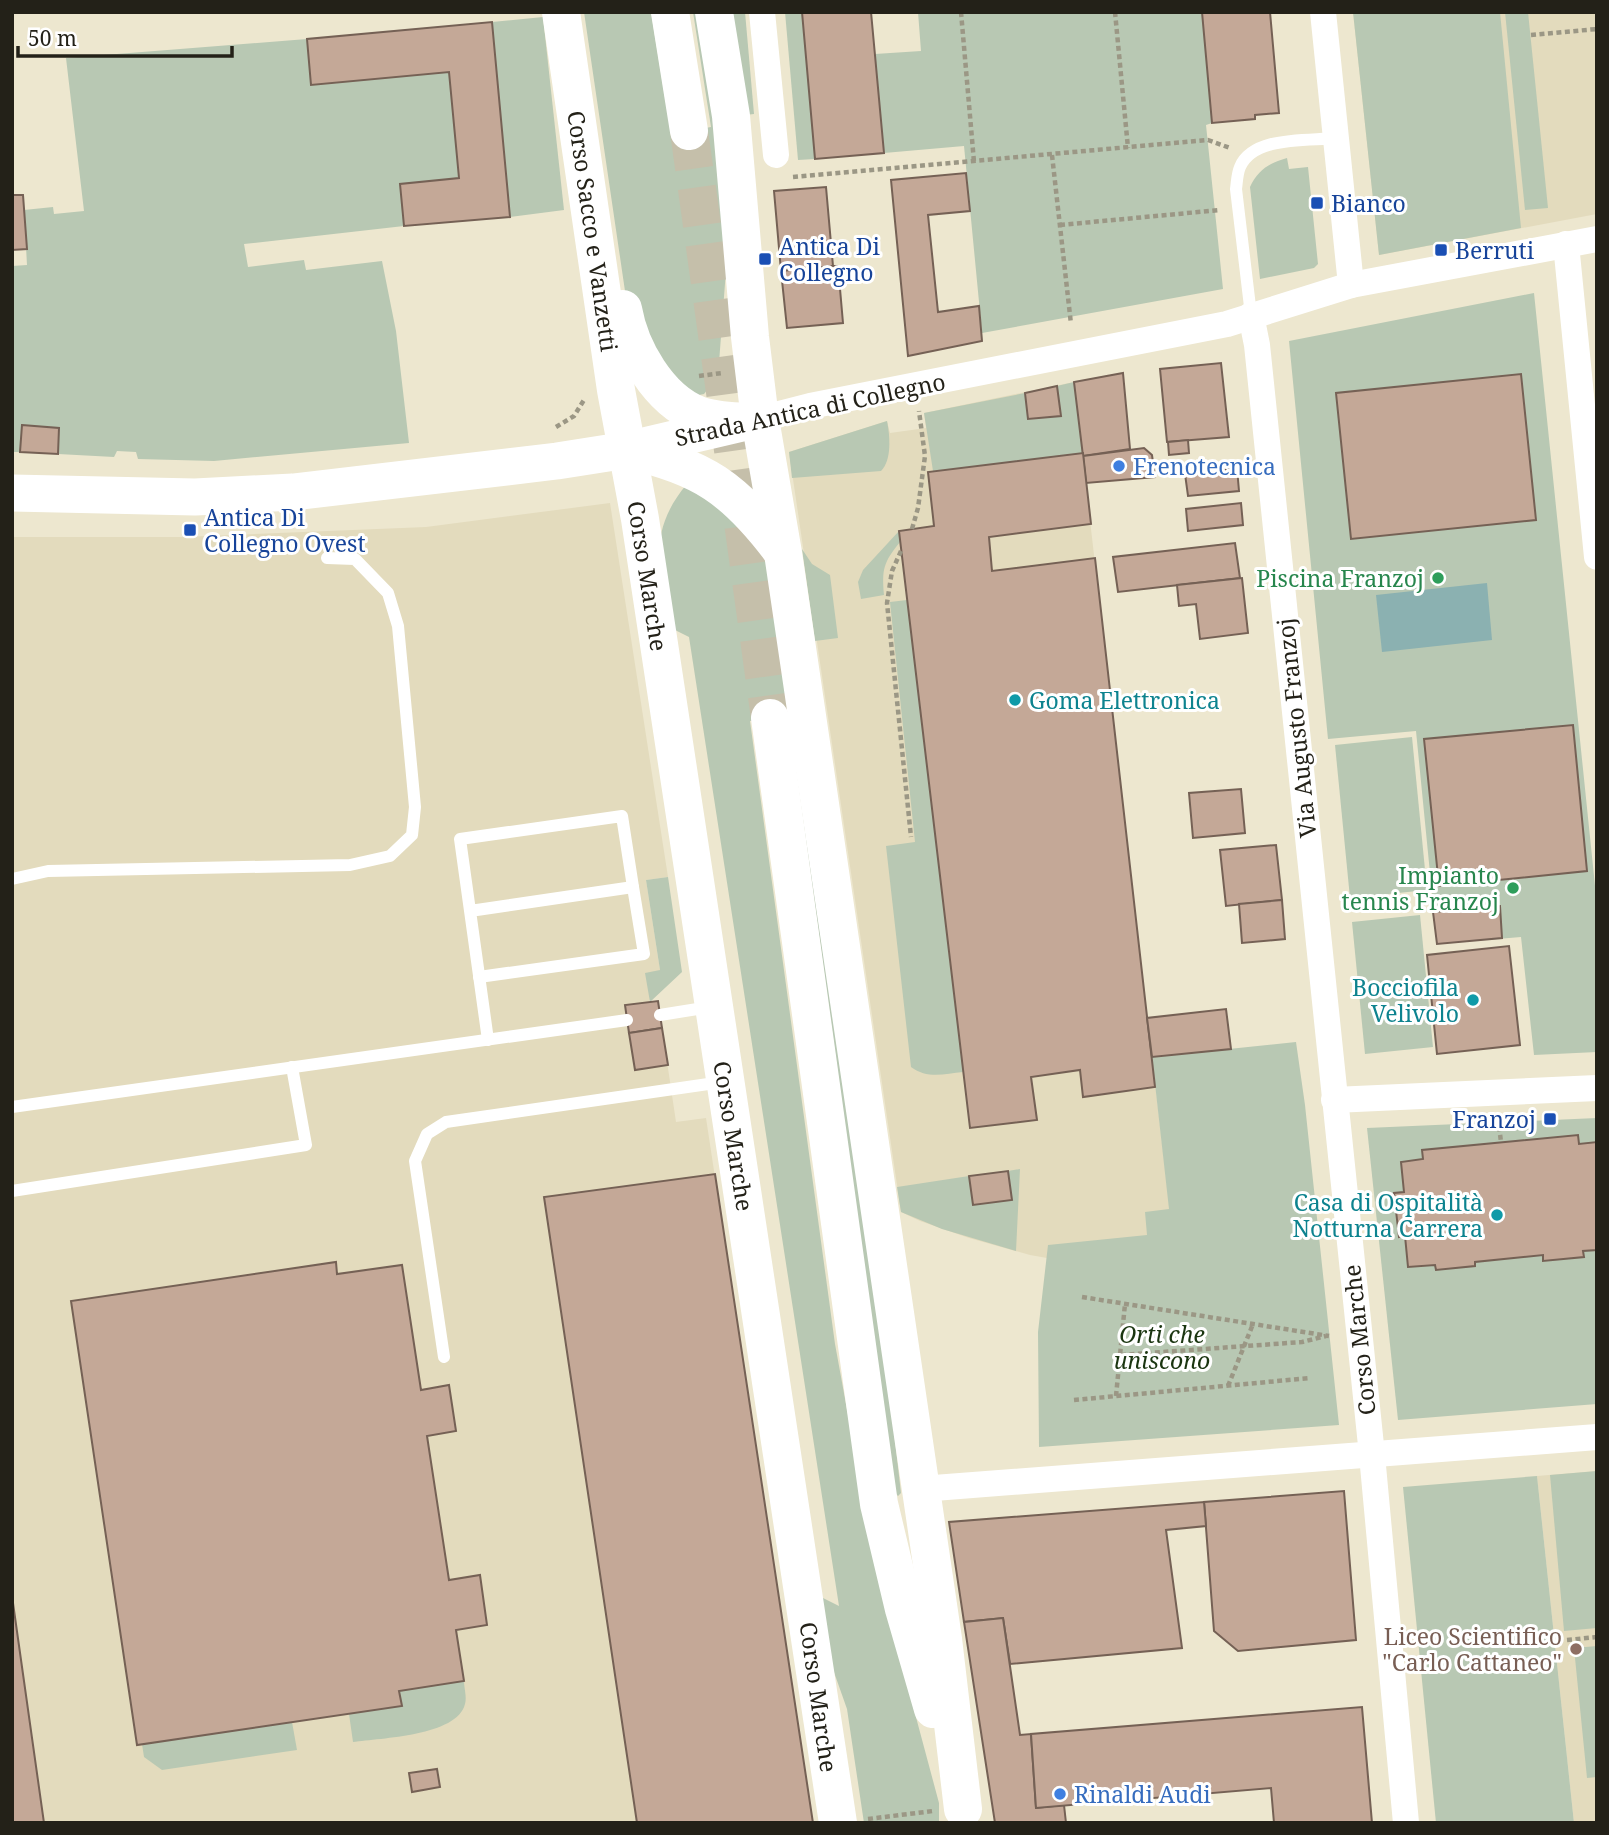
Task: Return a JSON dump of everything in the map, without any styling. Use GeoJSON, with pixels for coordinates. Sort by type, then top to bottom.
{"type":"FeatureCollection","features":[{"type":"Feature","properties":{"kind":"main road","name":"Corso Sacco e Vanzetti"},"geometry":{"type":"LineString","coordinates":[[561,12],[627,450]]}},
{"type":"Feature","properties":{"kind":"main road"},"geometry":{"type":"LineString","coordinates":[[670,12],[689,131]]}},
{"type":"Feature","properties":{"kind":"main road"},"geometry":{"type":"LineString","coordinates":[[714,12],[730,116],[750,337],[753,421],[783,553],[921,1489],[947,1670],[956,1814]]}},
{"type":"Feature","properties":{"kind":"main road"},"geometry":{"type":"LineString","coordinates":[[592,229],[619,286],[627,332],[635,352],[658,384],[684,409],[700,416],[753,421]]}},
{"type":"Feature","properties":{"kind":"main road","name":"Strada Antica di Collegno"},"geometry":{"type":"LineString","coordinates":[[12,493],[195,497],[293,492],[557,461],[627,450],[753,421]]}},
{"type":"Feature","properties":{"kind":"main road"},"geometry":{"type":"LineString","coordinates":[[627,450],[664,458],[708,477],[755,516],[783,553]]}},
{"type":"Feature","properties":{"kind":"main road","name":"Corso Marche"},"geometry":{"type":"LineString","coordinates":[[627,450],[640,519],[725,1082],[851,1821]]}},
{"type":"Feature","properties":{"kind":"main road"},"geometry":{"type":"LineString","coordinates":[[770,718],[879,1504],[956,1814]]}},
{"type":"Feature","properties":{"kind":"street"},"geometry":{"type":"LineString","coordinates":[[762,12],[776,155]]}},
{"type":"Feature","properties":{"kind":"street"},"geometry":{"type":"LineString","coordinates":[[1323,12],[1351,285]]}},
{"type":"Feature","properties":{"kind":"street","name":"Strada Antica di Collegno"},"geometry":{"type":"LineString","coordinates":[[753,421],[796,409],[1227,324],[1351,285],[1597,239]]}},
{"type":"Feature","properties":{"kind":"street"},"geometry":{"type":"LineString","coordinates":[[1566,244],[1597,557]]}},
{"type":"Feature","properties":{"kind":"street","name":"Via Augusto Franzoj"},"geometry":{"type":"LineString","coordinates":[[1251,316],[1257,345],[1334,1100]]}},
{"type":"Feature","properties":{"kind":"street"},"geometry":{"type":"LineString","coordinates":[[1334,1100],[1597,1088]]}},
{"type":"Feature","properties":{"kind":"street","name":"Corso Marche"},"geometry":{"type":"LineString","coordinates":[[1334,1100],[1372,1455],[1406,1823]]}},
{"type":"Feature","properties":{"kind":"street"},"geometry":{"type":"LineString","coordinates":[[921,1489],[1597,1437]]}},
{"type":"Feature","properties":{"kind":"lane"},"geometry":{"type":"LineString","coordinates":[[1251,316],[1236,189],[1239,169],[1247,155],[1264,145],[1336,138]]}},
{"type":"Feature","properties":{"kind":"lane"},"geometry":{"type":"LineString","coordinates":[[12,879],[48,871],[350,864],[390,856],[412,835],[415,807],[398,626],[388,593],[355,559],[327,558]]}},
{"type":"Feature","properties":{"kind":"lane"},"geometry":{"type":"LineString","coordinates":[[479,977],[644,954],[622,816],[460,839],[479,977],[488,1040]]}},
{"type":"Feature","properties":{"kind":"lane"},"geometry":{"type":"LineString","coordinates":[[470,911],[633,887]]}},
{"type":"Feature","properties":{"kind":"lane"},"geometry":{"type":"LineString","coordinates":[[660,1015],[714,1007]]}},
{"type":"Feature","properties":{"kind":"lane"},"geometry":{"type":"LineString","coordinates":[[12,1107],[627,1020]]}},
{"type":"Feature","properties":{"kind":"lane"},"geometry":{"type":"LineString","coordinates":[[12,1191],[306,1146],[292,1067]]}},
{"type":"Feature","properties":{"kind":"lane"},"geometry":{"type":"LineString","coordinates":[[444,1357],[415,1161],[427,1134],[446,1122],[725,1082]]}},
{"type":"Feature","properties":{"kind":"path"},"geometry":{"type":"LineString","coordinates":[[961,12],[974,162]]}},
{"type":"Feature","properties":{"kind":"path"},"geometry":{"type":"LineString","coordinates":[[1115,12],[1128,148]]}},
{"type":"Feature","properties":{"kind":"path"},"geometry":{"type":"LineString","coordinates":[[1531,35],[1597,29]]}},
{"type":"Feature","properties":{"kind":"path"},"geometry":{"type":"LineString","coordinates":[[776,155],[778,178],[1208,141],[1247,155]]}},
{"type":"Feature","properties":{"kind":"path"},"geometry":{"type":"LineString","coordinates":[[1052,155],[1071,324]]}},
{"type":"Feature","properties":{"kind":"path"},"geometry":{"type":"LineString","coordinates":[[1060,225],[1238,208]]}},
{"type":"Feature","properties":{"kind":"path"},"geometry":{"type":"LineString","coordinates":[[912,529],[918,508],[925,456],[916,386]]}},
{"type":"Feature","properties":{"kind":"path"},"geometry":{"type":"LineString","coordinates":[[551,430],[574,416],[588,394]]}},
{"type":"Feature","properties":{"kind":"path"},"geometry":{"type":"LineString","coordinates":[[901,551],[892,571],[887,603],[911,837]]}},
{"type":"Feature","properties":{"kind":"path"},"geometry":{"type":"LineString","coordinates":[[1082,1297],[1329,1336]]}},
{"type":"Feature","properties":{"kind":"path"},"geometry":{"type":"LineString","coordinates":[[1116,1396],[1125,1304]]}},
{"type":"Feature","properties":{"kind":"path"},"geometry":{"type":"LineString","coordinates":[[1228,1386],[1253,1324]]}},
{"type":"Feature","properties":{"kind":"path"},"geometry":{"type":"LineString","coordinates":[[1121,1355],[1302,1342],[1359,1333]]}},
{"type":"Feature","properties":{"kind":"path"},"geometry":{"type":"LineString","coordinates":[[1074,1400],[1310,1378]]}},
{"type":"Feature","properties":{"kind":"path"},"geometry":{"type":"LineString","coordinates":[[1567,1640],[1597,1637]]}},
{"type":"Feature","properties":{"kind":"path"},"geometry":{"type":"LineString","coordinates":[[851,1821],[956,1814]]}},
{"type":"Feature","properties":{"kind":"shaded area"},"geometry":{"type":"Polygon","coordinates":[[[1353,12],[1597,12],[1597,214],[1379,255],[1353,12]]]}},
{"type":"Feature","properties":{"kind":"shaded area"},"geometry":{"type":"Polygon","coordinates":[[[1074,382],[1175,1255],[1123,1261],[1030,1255],[969,1238],[901,1212],[789,452],[887,421],[890,433],[926,428],[924,413],[1074,382]]]}},
{"type":"Feature","properties":{"kind":"shaded area"},"geometry":{"type":"Polygon","coordinates":[[[610,503],[668,877],[646,880],[660,970],[649,1002],[658,1001],[676,1122],[706,1118],[813,1823],[12,1823],[12,537],[183,537],[426,527],[610,503]]]}},
{"type":"Feature","properties":{"kind":"shaded area","name":"Liceo Scientifico \"Carlo Cattaneo\""},"geometry":{"type":"Polygon","coordinates":[[[1597,1471],[1597,1823],[1574,1823],[1537,1476],[1597,1471]]]}},
{"type":"Feature","properties":{"kind":"green space"},"geometry":{"type":"Polygon","coordinates":[[[584,12],[651,12],[671,134],[711,127],[693,12],[700,12],[717,118],[727,257],[718,376],[704,394],[694,396],[676,386],[625,291],[584,12]]]}},
{"type":"Feature","properties":{"kind":"green space"},"geometry":{"type":"Polygon","coordinates":[[[729,12],[745,12],[754,114],[745,115],[729,12]]]}},
{"type":"Feature","properties":{"kind":"green space"},"geometry":{"type":"Polygon","coordinates":[[[785,12],[802,12],[815,159],[798,160],[785,12]]]}},
{"type":"Feature","properties":{"kind":"green space"},"geometry":{"type":"Polygon","coordinates":[[[918,12],[1202,12],[1212,123],[1206,125],[1223,289],[982,333],[964,146],[884,153],[875,54],[921,51],[918,12]]]}},
{"type":"Feature","properties":{"kind":"green space"},"geometry":{"type":"Polygon","coordinates":[[[1353,12],[1500,12],[1521,228],[1379,255],[1353,12]]]}},
{"type":"Feature","properties":{"kind":"green space"},"geometry":{"type":"Polygon","coordinates":[[[1505,12],[1528,12],[1548,208],[1525,210],[1505,12]]]}},
{"type":"Feature","properties":{"kind":"green space"},"geometry":{"type":"Polygon","coordinates":[[[543,17],[564,210],[510,217],[492,22],[543,17]]]}},
{"type":"Feature","properties":{"kind":"green space"},"geometry":{"type":"Polygon","coordinates":[[[307,39],[312,85],[449,72],[459,178],[401,184],[404,226],[244,244],[248,267],[304,260],[306,270],[382,261],[396,331],[409,443],[214,461],[138,459],[136,452],[117,451],[114,457],[58,454],[59,428],[22,425],[20,452],[12,452],[12,266],[27,265],[24,210],[53,207],[54,214],[84,211],[66,58],[307,39]]]}},
{"type":"Feature","properties":{"kind":"green space"},"geometry":{"type":"Polygon","coordinates":[[[1287,158],[1289,169],[1308,167],[1318,264],[1314,268],[1260,279],[1250,187],[1265,168],[1287,158]]]}},
{"type":"Feature","properties":{"kind":"green space","name":"Piscina Franzoj"},"geometry":{"type":"Polygon","coordinates":[[[1534,293],[1597,905],[1597,1052],[1534,1055],[1521,937],[1437,944],[1416,731],[1328,739],[1289,341],[1534,293]]]}},
{"type":"Feature","properties":{"kind":"green space"},"geometry":{"type":"Polygon","coordinates":[[[1074,382],[1083,453],[933,471],[924,413],[1025,393],[1028,419],[1060,416],[1057,386],[1074,382]]]}},
{"type":"Feature","properties":{"kind":"green space"},"geometry":{"type":"Polygon","coordinates":[[[887,421],[889,454],[881,471],[792,478],[789,452],[887,421]]]}},
{"type":"Feature","properties":{"kind":"green space"},"geometry":{"type":"Polygon","coordinates":[[[696,481],[721,496],[741,514],[773,560],[883,1336],[901,1493],[898,1496],[887,1468],[883,1445],[874,1338],[789,716],[750,721],[835,1344],[883,1594],[939,1803],[939,1823],[864,1823],[847,1709],[823,1641],[815,1594],[839,1606],[689,637],[667,626],[659,569],[661,535],[666,518],[674,501],[687,484],[696,481]]]}},
{"type":"Feature","properties":{"kind":"green space"},"geometry":{"type":"Polygon","coordinates":[[[899,531],[900,542],[885,567],[884,595],[861,599],[858,582],[863,570],[899,531]]]}},
{"type":"Feature","properties":{"kind":"green space"},"geometry":{"type":"Polygon","coordinates":[[[802,549],[812,564],[830,575],[838,638],[815,641],[802,549]]]}},
{"type":"Feature","properties":{"kind":"green space"},"geometry":{"type":"Polygon","coordinates":[[[907,600],[963,1072],[929,1074],[911,1067],[886,846],[915,842],[890,602],[907,600]]]}},
{"type":"Feature","properties":{"kind":"green space"},"geometry":{"type":"Polygon","coordinates":[[[1412,737],[1427,890],[1350,898],[1335,745],[1412,737]]]}},
{"type":"Feature","properties":{"kind":"green space"},"geometry":{"type":"Polygon","coordinates":[[[668,877],[682,972],[650,1002],[645,973],[660,970],[646,880],[668,877]]]}},
{"type":"Feature","properties":{"kind":"green space"},"geometry":{"type":"Polygon","coordinates":[[[1420,915],[1433,1047],[1365,1054],[1352,922],[1420,915]]]}},
{"type":"Feature","properties":{"kind":"green space","name":"Orti che uniscono"},"geometry":{"type":"Polygon","coordinates":[[[1296,1042],[1339,1425],[1039,1447],[1038,1332],[1048,1245],[1147,1235],[1145,1212],[1169,1209],[1152,1057],[1296,1042]]]}},
{"type":"Feature","properties":{"kind":"green space"},"geometry":{"type":"Polygon","coordinates":[[[1597,1118],[1597,1404],[1398,1420],[1367,1128],[1597,1118]]]}},
{"type":"Feature","properties":{"kind":"green space"},"geometry":{"type":"Polygon","coordinates":[[[1020,1169],[1016,1251],[942,1229],[901,1212],[897,1187],[969,1176],[1012,1199],[1008,1171],[1020,1169]]]}},
{"type":"Feature","properties":{"kind":"green space"},"geometry":{"type":"Polygon","coordinates":[[[1597,1471],[1597,1628],[1564,1631],[1550,1475],[1597,1471]]]}},
{"type":"Feature","properties":{"kind":"green space"},"geometry":{"type":"Polygon","coordinates":[[[1537,1476],[1574,1823],[1436,1823],[1403,1487],[1537,1476]]]}},
{"type":"Feature","properties":{"kind":"green space"},"geometry":{"type":"Polygon","coordinates":[[[1597,1646],[1597,1777],[1587,1778],[1574,1648],[1597,1646]]]}},
{"type":"Feature","properties":{"kind":"green space"},"geometry":{"type":"Polygon","coordinates":[[[464,1681],[465,1704],[459,1715],[448,1723],[417,1734],[353,1742],[349,1714],[402,1705],[399,1691],[464,1681]]]}},
{"type":"Feature","properties":{"kind":"green space"},"geometry":{"type":"Polygon","coordinates":[[[292,1722],[297,1750],[162,1770],[144,1757],[142,1744],[292,1722]]]}},
{"type":"Feature","properties":{"kind":"water"},"geometry":{"type":"Polygon","coordinates":[[[1487,583],[1492,640],[1382,652],[1376,595],[1487,583]]]}},
{"type":"Feature","properties":{"kind":"building"},"geometry":{"type":"Polygon","coordinates":[[[802,12],[871,12],[884,153],[815,159],[802,12]]]}},
{"type":"Feature","properties":{"kind":"building"},"geometry":{"type":"Polygon","coordinates":[[[1202,12],[1270,12],[1279,113],[1255,115],[1255,119],[1212,123],[1202,12]]]}},
{"type":"Feature","properties":{"kind":"building"},"geometry":{"type":"Polygon","coordinates":[[[492,22],[510,217],[404,226],[400,184],[459,178],[449,72],[311,85],[307,39],[492,22]]]}},
{"type":"Feature","properties":{"kind":"building"},"geometry":{"type":"Polygon","coordinates":[[[966,173],[970,211],[928,215],[938,312],[979,306],[982,341],[908,356],[891,180],[966,173]]]}},
{"type":"Feature","properties":{"kind":"building"},"geometry":{"type":"Polygon","coordinates":[[[826,187],[833,266],[781,271],[774,191],[826,187]]]}},
{"type":"Feature","properties":{"kind":"building"},"geometry":{"type":"Polygon","coordinates":[[[12,195],[23,195],[27,249],[12,250],[12,195]]]}},
{"type":"Feature","properties":{"kind":"building"},"geometry":{"type":"Polygon","coordinates":[[[838,266],[843,323],[787,328],[781,271],[838,266]]]}},
{"type":"Feature","properties":{"kind":"building"},"geometry":{"type":"Polygon","coordinates":[[[1221,363],[1229,437],[1167,442],[1160,369],[1221,363]]]}},
{"type":"Feature","properties":{"kind":"building"},"geometry":{"type":"Polygon","coordinates":[[[1123,373],[1130,449],[1083,456],[1074,382],[1123,373]]]}},
{"type":"Feature","properties":{"kind":"building"},"geometry":{"type":"Polygon","coordinates":[[[1521,374],[1536,520],[1351,539],[1336,393],[1521,374]]]}},
{"type":"Feature","properties":{"kind":"building"},"geometry":{"type":"Polygon","coordinates":[[[1057,386],[1061,416],[1028,419],[1025,393],[1057,386]]]}},
{"type":"Feature","properties":{"kind":"building"},"geometry":{"type":"Polygon","coordinates":[[[22,425],[59,428],[58,454],[20,452],[22,425]]]}},
{"type":"Feature","properties":{"kind":"building"},"geometry":{"type":"Polygon","coordinates":[[[1188,440],[1189,453],[1169,455],[1168,442],[1188,440]]]}},
{"type":"Feature","properties":{"kind":"building","name":"Frenotecnica"},"geometry":{"type":"Polygon","coordinates":[[[1144,448],[1152,455],[1155,477],[1086,483],[1083,456],[1144,448]]]}},
{"type":"Feature","properties":{"kind":"building","name":"Goma Elettronica"},"geometry":{"type":"Polygon","coordinates":[[[1083,453],[1091,524],[989,537],[992,571],[1095,558],[1155,1087],[1083,1097],[1080,1070],[1031,1077],[1037,1120],[970,1128],[899,531],[934,526],[928,472],[1083,453]]]}},
{"type":"Feature","properties":{"kind":"building"},"geometry":{"type":"Polygon","coordinates":[[[1237,468],[1239,491],[1188,496],[1185,474],[1237,468]]]}},
{"type":"Feature","properties":{"kind":"building"},"geometry":{"type":"Polygon","coordinates":[[[1241,503],[1243,525],[1188,531],[1186,509],[1241,503]]]}},
{"type":"Feature","properties":{"kind":"building"},"geometry":{"type":"Polygon","coordinates":[[[1235,543],[1240,578],[1118,592],[1113,557],[1235,543]]]}},
{"type":"Feature","properties":{"kind":"building"},"geometry":{"type":"Polygon","coordinates":[[[1242,578],[1248,633],[1200,639],[1196,604],[1179,606],[1177,585],[1242,578]]]}},
{"type":"Feature","properties":{"kind":"building"},"geometry":{"type":"Polygon","coordinates":[[[1573,725],[1587,871],[1439,886],[1424,739],[1573,725]]]}},
{"type":"Feature","properties":{"kind":"building"},"geometry":{"type":"Polygon","coordinates":[[[1241,789],[1245,833],[1193,838],[1189,793],[1241,789]]]}},
{"type":"Feature","properties":{"kind":"building"},"geometry":{"type":"Polygon","coordinates":[[[1276,845],[1282,900],[1226,906],[1220,850],[1276,845]]]}},
{"type":"Feature","properties":{"kind":"building"},"geometry":{"type":"Polygon","coordinates":[[[1282,900],[1285,939],[1242,943],[1239,904],[1282,900]]]}},
{"type":"Feature","properties":{"kind":"building"},"geometry":{"type":"Polygon","coordinates":[[[1500,906],[1502,938],[1437,944],[1433,912],[1500,906]]]}},
{"type":"Feature","properties":{"kind":"building","name":"Bocciofila Velivolo"},"geometry":{"type":"Polygon","coordinates":[[[1509,946],[1520,1045],[1437,1054],[1427,955],[1509,946]]]}},
{"type":"Feature","properties":{"kind":"building"},"geometry":{"type":"Polygon","coordinates":[[[658,1001],[662,1028],[629,1033],[625,1005],[658,1001]]]}},
{"type":"Feature","properties":{"kind":"building"},"geometry":{"type":"Polygon","coordinates":[[[1226,1009],[1231,1049],[1152,1057],[1147,1018],[1226,1009]]]}},
{"type":"Feature","properties":{"kind":"building"},"geometry":{"type":"Polygon","coordinates":[[[662,1028],[668,1065],[635,1070],[629,1033],[662,1028]]]}},
{"type":"Feature","properties":{"kind":"building","name":"Casa di Ospitalità Notturna Carrera"},"geometry":{"type":"Polygon","coordinates":[[[1578,1135],[1579,1144],[1597,1142],[1597,1250],[1583,1251],[1584,1257],[1543,1261],[1543,1255],[1475,1262],[1475,1266],[1436,1270],[1435,1265],[1408,1267],[1405,1236],[1399,1237],[1394,1193],[1404,1192],[1401,1162],[1423,1159],[1422,1150],[1578,1135]]]}},
{"type":"Feature","properties":{"kind":"building"},"geometry":{"type":"Polygon","coordinates":[[[1008,1171],[1012,1200],[973,1205],[969,1176],[1008,1171]]]}},
{"type":"Feature","properties":{"kind":"building"},"geometry":{"type":"Polygon","coordinates":[[[715,1174],[813,1823],[637,1823],[544,1197],[715,1174]]]}},
{"type":"Feature","properties":{"kind":"building"},"geometry":{"type":"Polygon","coordinates":[[[336,1262],[337,1274],[402,1265],[421,1390],[449,1385],[456,1431],[427,1436],[449,1580],[480,1575],[487,1625],[456,1630],[464,1681],[399,1691],[402,1706],[137,1745],[71,1301],[336,1262]]]}},
{"type":"Feature","properties":{"kind":"building"},"geometry":{"type":"Polygon","coordinates":[[[1344,1491],[1356,1640],[1238,1651],[1214,1631],[1204,1502],[1344,1491]]]}},
{"type":"Feature","properties":{"kind":"building"},"geometry":{"type":"Polygon","coordinates":[[[1204,1502],[1206,1526],[1166,1530],[1182,1648],[1010,1664],[1003,1618],[964,1622],[949,1522],[1204,1502]]]}},
{"type":"Feature","properties":{"kind":"building"},"geometry":{"type":"Polygon","coordinates":[[[12,1596],[44,1823],[12,1823],[12,1596]]]}},
{"type":"Feature","properties":{"kind":"building"},"geometry":{"type":"Polygon","coordinates":[[[1003,1618],[1020,1735],[1031,1734],[1036,1808],[1064,1805],[1066,1823],[995,1823],[964,1622],[1003,1618]]]}},
{"type":"Feature","properties":{"kind":"building"},"geometry":{"type":"Polygon","coordinates":[[[1362,1707],[1372,1823],[1274,1823],[1271,1788],[1036,1808],[1031,1734],[1362,1707]]]}},
{"type":"Feature","properties":{"kind":"building"},"geometry":{"type":"Polygon","coordinates":[[[437,1769],[440,1787],[412,1792],[409,1773],[437,1769]]]}},
{"type":"Feature","properties":{"kind":"tunnel"},"geometry":{"type":"LineString","coordinates":[[689,131],[770,718]]}},
{"type":"Feature","properties":{"kind":"place","name":"Bianco"},"geometry":{"type":"Point","coordinates":[1317,203]}},
{"type":"Feature","properties":{"kind":"place","name":"Berruti"},"geometry":{"type":"Point","coordinates":[1441,250]}},
{"type":"Feature","properties":{"kind":"place","name":"Antica Di Collegno"},"geometry":{"type":"Point","coordinates":[765,259]}},
{"type":"Feature","properties":{"kind":"place","name":"Frenotecnica"},"geometry":{"type":"Point","coordinates":[1119,466]}},
{"type":"Feature","properties":{"kind":"place","name":"Antica Di Collegno Ovest"},"geometry":{"type":"Point","coordinates":[190,530]}},
{"type":"Feature","properties":{"kind":"place","name":"Piscina Franzoj"},"geometry":{"type":"Point","coordinates":[1438,578]}},
{"type":"Feature","properties":{"kind":"place","name":"Goma Elettronica"},"geometry":{"type":"Point","coordinates":[1015,700]}},
{"type":"Feature","properties":{"kind":"place","name":"Impianto tennis Franzoj"},"geometry":{"type":"Point","coordinates":[1513,888]}},
{"type":"Feature","properties":{"kind":"place","name":"Bocciofila Velivolo"},"geometry":{"type":"Point","coordinates":[1473,1000]}},
{"type":"Feature","properties":{"kind":"place","name":"Franzoj"},"geometry":{"type":"Point","coordinates":[1550,1119]}},
{"type":"Feature","properties":{"kind":"place","name":"Casa di Ospitalità Notturna Carrera"},"geometry":{"type":"Point","coordinates":[1497,1215]}},
{"type":"Feature","properties":{"kind":"place","name":"Liceo Scientifico \"Carlo Cattaneo\""},"geometry":{"type":"Point","coordinates":[1576,1649]}},
{"type":"Feature","properties":{"kind":"place","name":"Rinaldi Audi"},"geometry":{"type":"Point","coordinates":[1060,1794]}}]}
